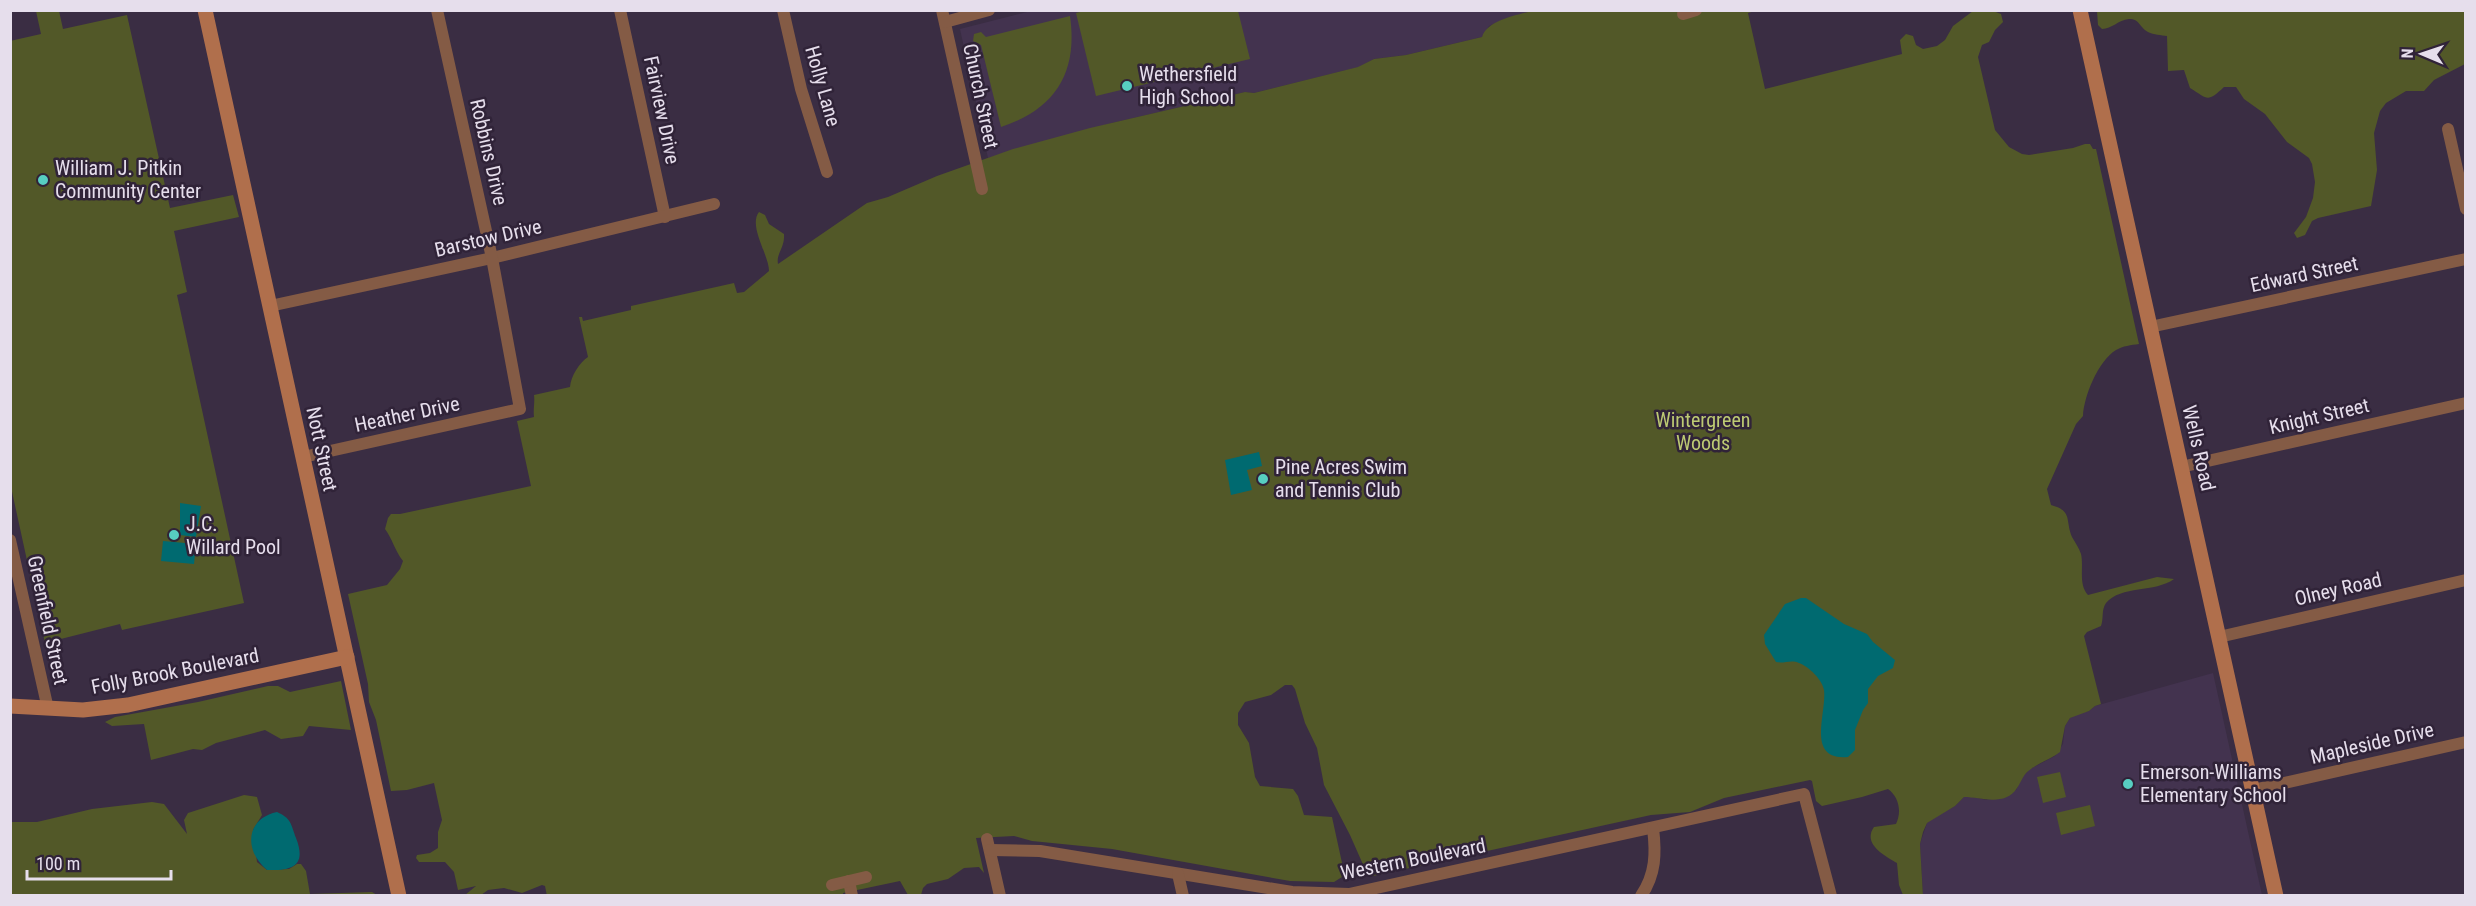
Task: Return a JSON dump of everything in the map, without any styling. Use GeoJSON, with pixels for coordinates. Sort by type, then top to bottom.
{"type":"FeatureCollection","features":[{"type":"Feature","properties":{"kind":"street","name":"Nott Street"},"geometry":{"type":"LineString","coordinates":[[205,10],[399,896]]}},
{"type":"Feature","properties":{"kind":"street","name":"Robbins Drive"},"geometry":{"type":"LineString","coordinates":[[437,10],[492,258],[520,409]]}},
{"type":"Feature","properties":{"kind":"street","name":"Fairview Drive"},"geometry":{"type":"LineString","coordinates":[[620,10],[665,217]]}},
{"type":"Feature","properties":{"kind":"street","name":"Holly Lane"},"geometry":{"type":"LineString","coordinates":[[783,10],[801,89],[827,172]]}},
{"type":"Feature","properties":{"kind":"street"},"geometry":{"type":"LineString","coordinates":[[944,16],[990,10]]}},
{"type":"Feature","properties":{"kind":"street"},"geometry":{"type":"LineString","coordinates":[[1683,14],[1696,10]]}},
{"type":"Feature","properties":{"kind":"street","name":"Wells Road"},"geometry":{"type":"LineString","coordinates":[[2080,10],[2276,896]]}},
{"type":"Feature","properties":{"kind":"street","name":"Church Street"},"geometry":{"type":"LineString","coordinates":[[944,16],[982,189]]}},
{"type":"Feature","properties":{"kind":"street"},"geometry":{"type":"LineString","coordinates":[[2448,129],[2466,209]]}},
{"type":"Feature","properties":{"kind":"street","name":"Barstow Drive"},"geometry":{"type":"LineString","coordinates":[[270,306],[492,258],[714,204]]}},
{"type":"Feature","properties":{"kind":"street","name":"Edward Street"},"geometry":{"type":"LineString","coordinates":[[2150,327],[2466,259]]}},
{"type":"Feature","properties":{"kind":"street","name":"Knight Street"},"geometry":{"type":"LineString","coordinates":[[2181,467],[2466,403]]}},
{"type":"Feature","properties":{"kind":"street","name":"Heather Drive"},"geometry":{"type":"LineString","coordinates":[[303,457],[520,409]]}},
{"type":"Feature","properties":{"kind":"street","name":"Greenfield Street"},"geometry":{"type":"LineString","coordinates":[[10,540],[48,709]]}},
{"type":"Feature","properties":{"kind":"street","name":"Olney Road"},"geometry":{"type":"LineString","coordinates":[[2219,637],[2466,580]]}},
{"type":"Feature","properties":{"kind":"street","name":"Folly Brook Boulevard"},"geometry":{"type":"LineString","coordinates":[[10,706],[83,710],[128,705],[347,657]]}},
{"type":"Feature","properties":{"kind":"street","name":"Mapleside Drive"},"geometry":{"type":"LineString","coordinates":[[2253,790],[2466,742]]}},
{"type":"Feature","properties":{"kind":"street","name":"Western Boulevard"},"geometry":{"type":"LineString","coordinates":[[1000,896],[989,844],[1292,892],[1322,895],[1359,894],[1804,794],[1831,896]]}},
{"type":"Feature","properties":{"kind":"street"},"geometry":{"type":"LineString","coordinates":[[1641,896],[1654,867],[1653,828]]}},
{"type":"Feature","properties":{"kind":"street"},"geometry":{"type":"LineString","coordinates":[[1178,873],[1183,896]]}},
{"type":"Feature","properties":{"kind":"street"},"geometry":{"type":"LineString","coordinates":[[832,885],[866,877]]}},
{"type":"Feature","properties":{"kind":"street"},"geometry":{"type":"LineString","coordinates":[[849,881],[852,896]]}},
{"type":"Feature","properties":{"kind":"shaded area","name":"Wethersfield High School"},"geometry":{"type":"Polygon","coordinates":[[[1035,10],[1536,11],[1507,18],[1489,26],[1482,37],[1406,55],[1374,59],[1359,67],[1254,93],[1245,92],[1112,123],[988,158],[960,29],[1035,10]]]}},
{"type":"Feature","properties":{"kind":"shaded area"},"geometry":{"type":"Polygon","coordinates":[[[1259,452],[1262,466],[1247,470],[1252,490],[1231,495],[1225,460],[1259,452]]]}},
{"type":"Feature","properties":{"kind":"shaded area"},"geometry":{"type":"Polygon","coordinates":[[[180,503],[201,506],[196,537],[180,535],[180,503]]]}},
{"type":"Feature","properties":{"kind":"shaded area"},"geometry":{"type":"Polygon","coordinates":[[[163,541],[196,544],[194,564],[161,561],[163,541]]]}},
{"type":"Feature","properties":{"kind":"shaded area"},"geometry":{"type":"Polygon","coordinates":[[[1806,598],[1844,624],[1867,634],[1895,660],[1893,668],[1878,676],[1868,689],[1868,703],[1855,730],[1855,750],[1848,757],[1835,756],[1822,744],[1824,690],[1818,678],[1807,667],[1796,662],[1776,662],[1765,644],[1764,635],[1785,604],[1806,598]]]}},
{"type":"Feature","properties":{"kind":"shaded area","name":"Emerson-Williams Elementary School"},"geometry":{"type":"Polygon","coordinates":[[[2213,673],[2262,895],[1923,895],[1920,844],[1927,823],[1934,817],[1955,806],[1964,797],[1986,800],[2016,790],[2022,777],[2030,769],[2055,756],[2063,744],[2065,726],[2076,714],[2089,711],[2095,706],[2213,673]]]}},
{"type":"Feature","properties":{"kind":"shaded area"},"geometry":{"type":"Polygon","coordinates":[[[277,812],[290,822],[300,855],[295,865],[290,868],[267,870],[254,854],[251,836],[259,821],[277,812]]]}},
{"type":"Feature","properties":{"kind":"green space"},"geometry":{"type":"Polygon","coordinates":[[[1087,10],[1238,11],[1250,59],[1096,96],[1076,13],[1087,10]]]}},
{"type":"Feature","properties":{"kind":"green space","name":"Wintergreen Woods"},"geometry":{"type":"Polygon","coordinates":[[[1536,10],[1755,11],[1748,13],[1765,89],[1902,54],[1900,40],[1906,34],[1913,36],[1916,45],[1923,49],[1937,46],[1945,40],[1953,26],[1973,11],[1993,11],[2001,14],[2003,22],[1995,30],[1989,42],[1982,45],[1978,57],[1995,130],[2009,147],[2022,154],[2029,155],[2085,144],[2090,144],[2093,149],[2096,149],[2139,344],[2116,350],[2103,362],[2089,389],[2083,416],[2076,424],[2047,489],[2051,505],[2063,510],[2067,517],[2072,537],[2081,554],[2082,581],[2088,595],[2157,577],[2174,579],[2157,586],[2112,597],[2104,606],[2101,626],[2087,632],[2084,636],[2101,704],[2070,718],[2065,726],[2060,752],[2028,771],[2012,794],[1992,800],[1964,797],[1955,806],[1927,823],[1920,844],[1923,896],[1903,895],[1899,885],[1897,863],[1877,849],[1871,839],[1874,827],[1896,824],[1899,815],[1898,805],[1892,792],[1888,789],[1822,806],[1816,801],[1810,780],[1724,798],[1690,812],[1651,815],[1373,876],[1365,869],[1324,785],[1317,748],[1305,723],[1292,685],[1285,685],[1271,695],[1245,702],[1238,713],[1238,725],[1249,743],[1255,777],[1260,786],[1293,789],[1298,796],[1304,815],[1332,817],[1344,872],[1342,877],[1334,882],[1290,881],[1112,849],[1032,841],[1014,836],[976,838],[984,873],[979,867],[964,868],[948,879],[927,884],[921,895],[908,895],[900,881],[843,893],[843,896],[547,896],[545,886],[542,885],[522,893],[504,888],[488,890],[481,895],[465,895],[476,886],[458,890],[454,872],[445,862],[419,862],[417,855],[430,853],[438,848],[438,832],[442,820],[434,783],[407,790],[391,791],[376,720],[369,702],[368,684],[348,594],[387,585],[400,569],[403,561],[385,529],[391,514],[531,486],[517,421],[534,417],[534,395],[570,387],[576,370],[588,357],[579,317],[582,317],[583,321],[631,310],[631,306],[734,283],[737,293],[744,292],[769,271],[757,233],[756,218],[759,212],[765,215],[769,224],[784,234],[778,264],[867,203],[1013,149],[1090,128],[1245,92],[1254,93],[1358,67],[1374,59],[1406,55],[1482,37],[1485,31],[1497,22],[1536,10]]]}},
{"type":"Feature","properties":{"kind":"green space"},"geometry":{"type":"Polygon","coordinates":[[[36,11],[59,11],[63,29],[127,15],[170,208],[233,195],[239,217],[174,231],[187,292],[177,295],[244,603],[122,630],[120,624],[45,643],[11,487],[10,41],[41,34],[36,11]]]}},
{"type":"Feature","properties":{"kind":"green space"},"geometry":{"type":"Polygon","coordinates":[[[2097,11],[2465,11],[2465,64],[2434,80],[2424,91],[2406,91],[2386,103],[2380,111],[2374,133],[2377,170],[2371,206],[2318,218],[2312,221],[2305,235],[2297,238],[2294,233],[2306,217],[2313,198],[2315,182],[2309,158],[2287,142],[2265,114],[2244,99],[2236,87],[2224,87],[2207,98],[2190,88],[2184,70],[2168,71],[2167,36],[2148,32],[2133,19],[2102,29],[2098,25],[2097,11]]]}},
{"type":"Feature","properties":{"kind":"green space"},"geometry":{"type":"Polygon","coordinates":[[[1070,16],[1072,36],[1070,54],[1059,86],[1036,110],[1001,127],[981,45],[973,41],[974,34],[981,32],[986,37],[1070,16]]]}},
{"type":"Feature","properties":{"kind":"green space"},"geometry":{"type":"Polygon","coordinates":[[[341,681],[351,730],[309,726],[303,736],[281,739],[265,730],[216,743],[202,750],[193,749],[151,760],[144,724],[112,726],[105,722],[115,717],[268,686],[278,686],[290,692],[341,681]]]}},
{"type":"Feature","properties":{"kind":"green space"},"geometry":{"type":"Polygon","coordinates":[[[2060,772],[2066,797],[2043,803],[2037,777],[2060,772]]]}},
{"type":"Feature","properties":{"kind":"green space"},"geometry":{"type":"Polygon","coordinates":[[[244,795],[257,797],[262,815],[253,830],[257,862],[267,870],[289,869],[301,864],[306,871],[310,894],[372,892],[377,895],[11,895],[10,822],[37,822],[92,809],[152,802],[164,804],[187,834],[184,820],[188,813],[244,795]]]}},
{"type":"Feature","properties":{"kind":"green space"},"geometry":{"type":"Polygon","coordinates":[[[2090,805],[2095,826],[2061,835],[2056,813],[2090,805]]]}},
{"type":"Feature","properties":{"kind":"place","name":"Wethersfield High School"},"geometry":{"type":"Point","coordinates":[1127,86]}},
{"type":"Feature","properties":{"kind":"place","name":"William J. Pitkin Community Center"},"geometry":{"type":"Point","coordinates":[43,180]}},
{"type":"Feature","properties":{"kind":"place","name":"Pine Acres Swim and Tennis Club"},"geometry":{"type":"Point","coordinates":[1263,479]}},
{"type":"Feature","properties":{"kind":"place","name":"J.C. Willard Pool"},"geometry":{"type":"Point","coordinates":[174,535]}},
{"type":"Feature","properties":{"kind":"place","name":"Emerson-Williams Elementary School"},"geometry":{"type":"Point","coordinates":[2128,784]}}]}
